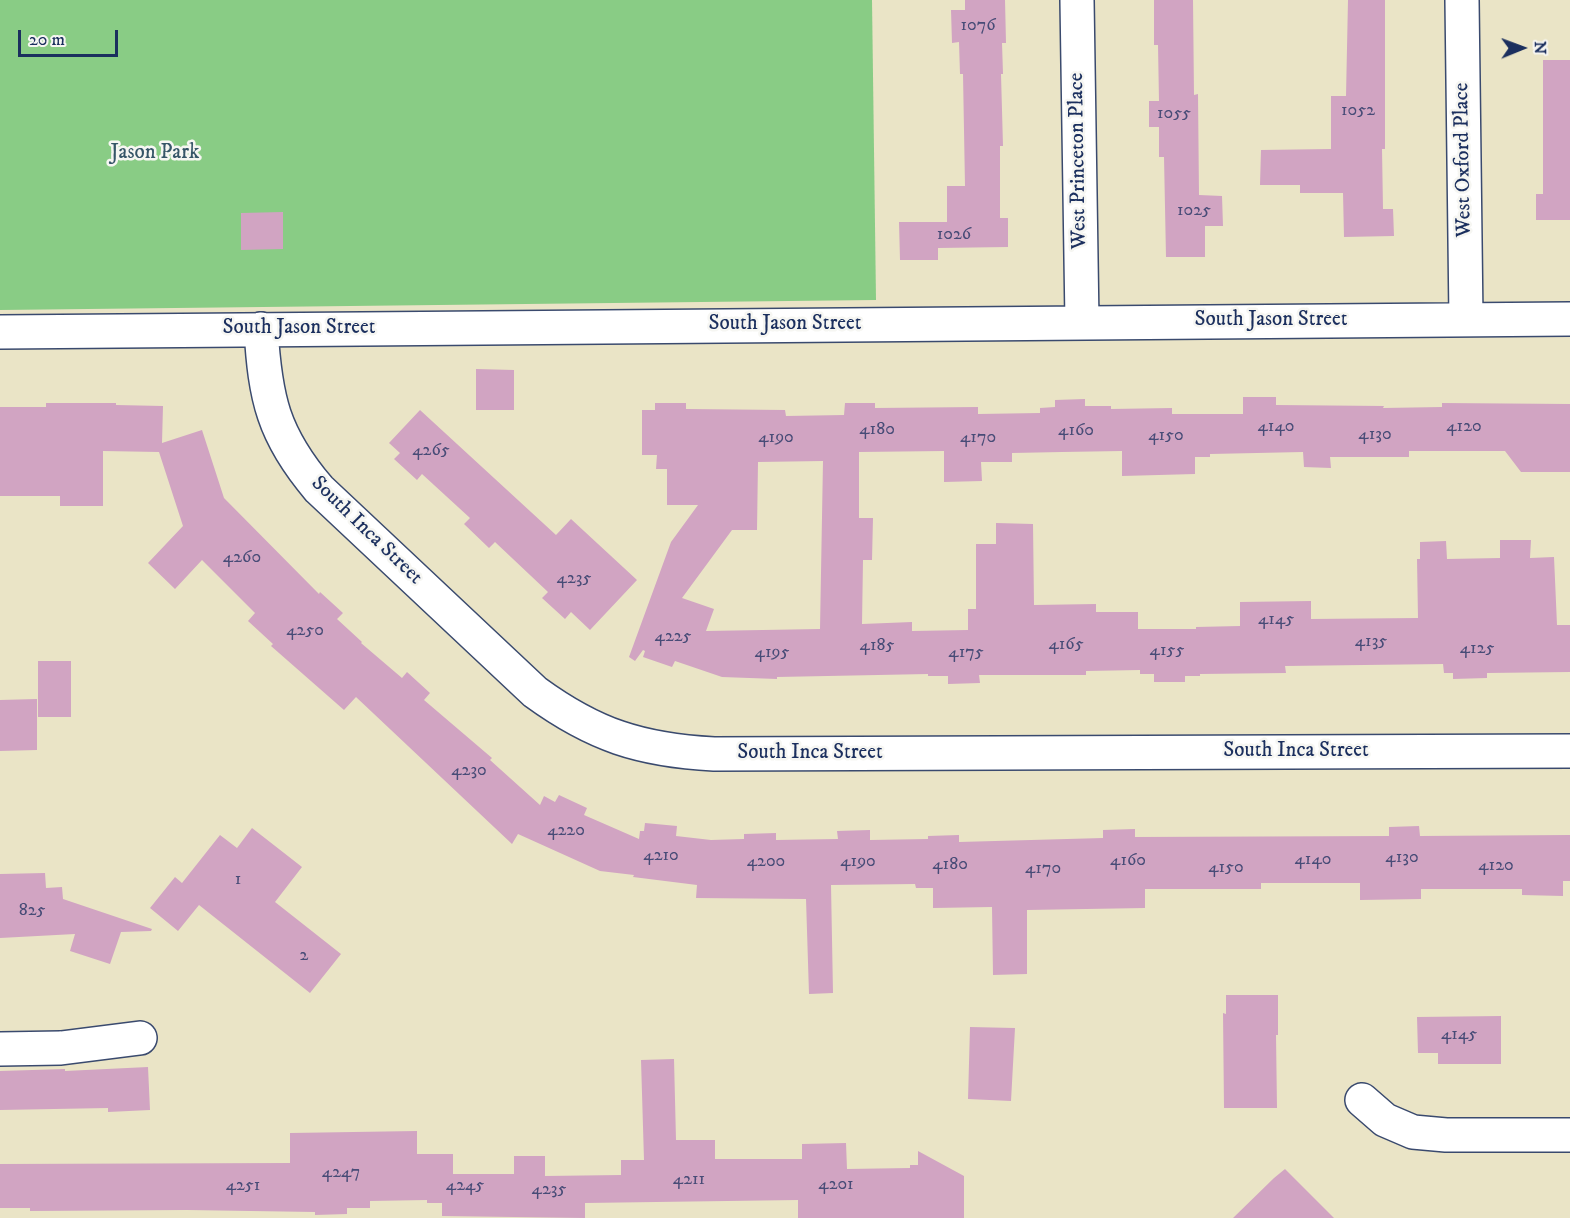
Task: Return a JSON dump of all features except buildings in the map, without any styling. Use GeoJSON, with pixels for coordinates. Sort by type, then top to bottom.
{"type":"FeatureCollection","features":[{"type":"Feature","properties":{"kind":"street","name":"West Princeton Place"},"geometry":{"type":"LineString","coordinates":[[1077,0],[1082,322]]}},
{"type":"Feature","properties":{"kind":"street","name":"West Oxford Place"},"geometry":{"type":"LineString","coordinates":[[1462,0],[1466,319]]}},
{"type":"Feature","properties":{"kind":"street","name":"South Jason Street"},"geometry":{"type":"LineString","coordinates":[[0,332],[1570,318]]}},
{"type":"Feature","properties":{"kind":"street","name":"South Inca Street"},"geometry":{"type":"LineString","coordinates":[[261,329],[263,372],[269,402],[279,429],[302,469],[319,489],[535,692],[561,711],[593,728],[628,741],[662,750],[714,754],[1570,751]]}},
{"type":"Feature","properties":{"kind":"street"},"geometry":{"type":"LineString","coordinates":[[0,1049],[62,1048],[140,1038]]}},
{"type":"Feature","properties":{"kind":"street"},"geometry":{"type":"LineString","coordinates":[[1362,1100],[1386,1120],[1413,1131],[1446,1135],[1570,1135]]}},
{"type":"Feature","properties":{"kind":"green space","name":"Jason Park"},"geometry":{"type":"Polygon","coordinates":[[[0,0],[872,0],[876,300],[0,310],[0,0]]]}}]}
